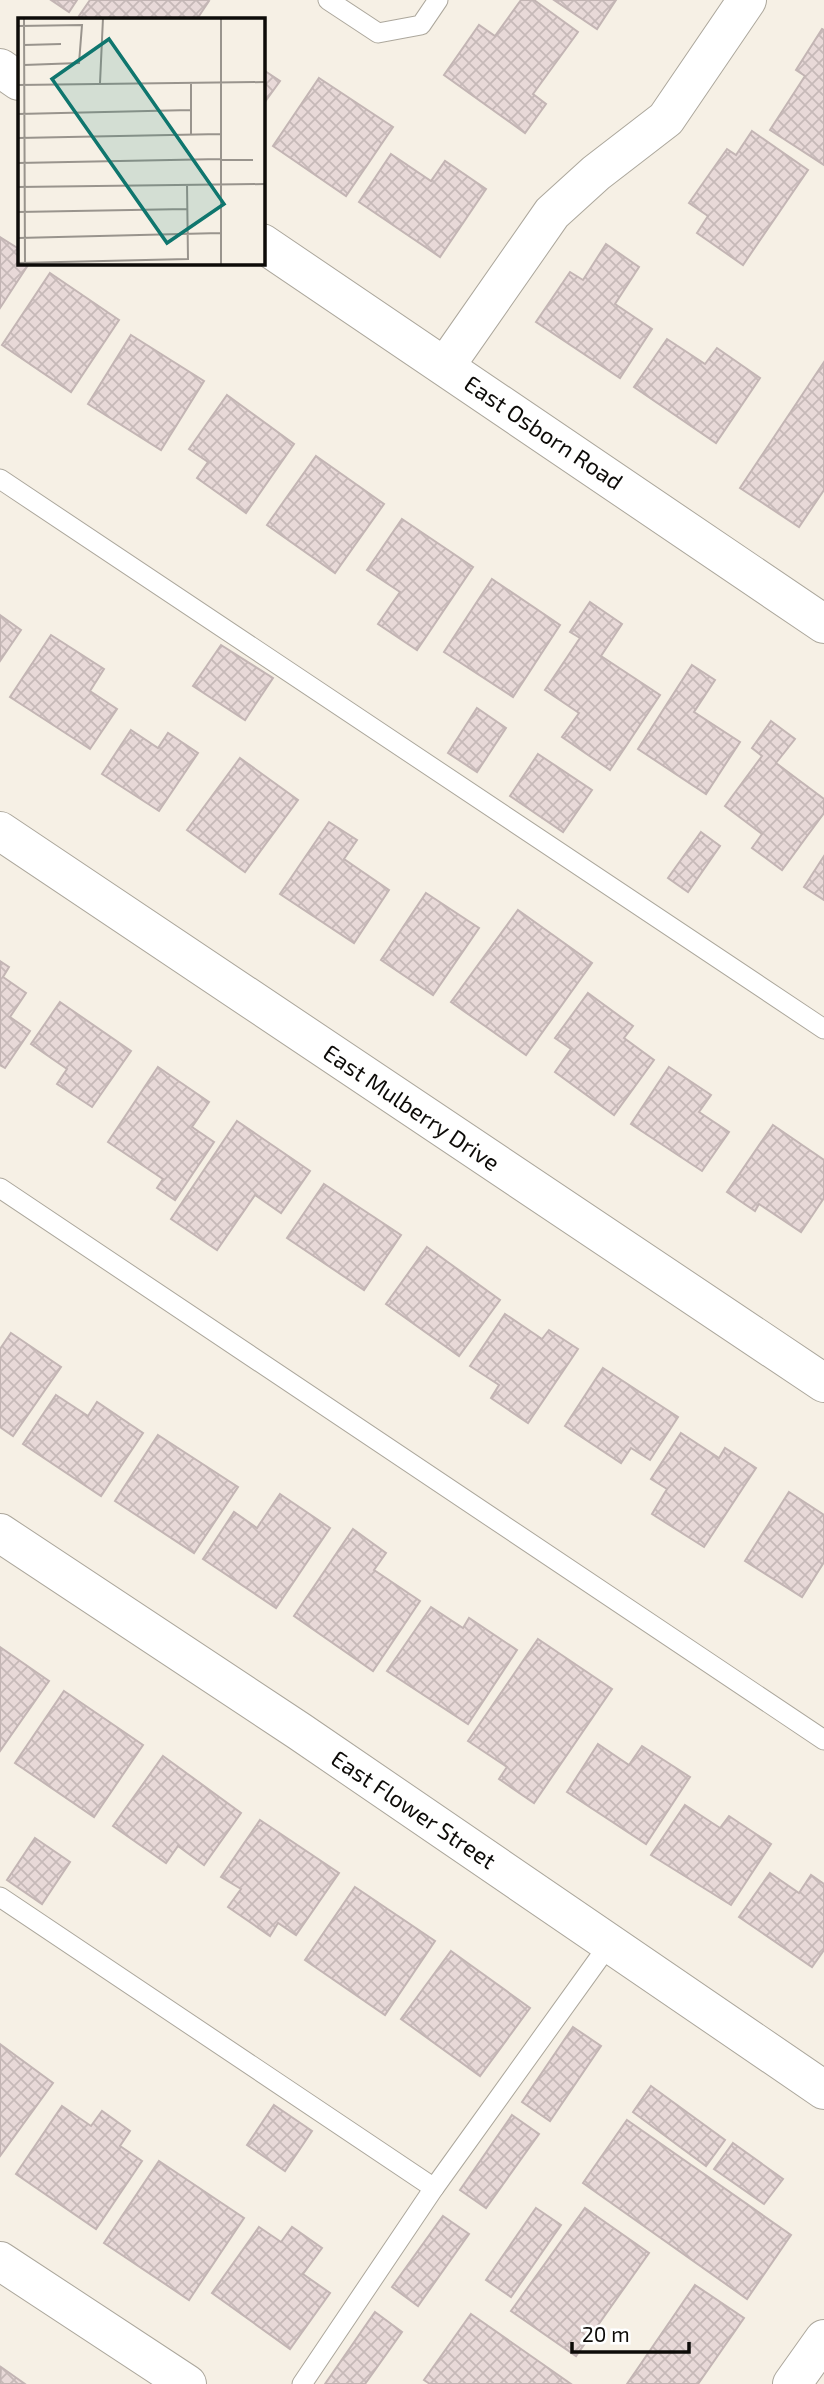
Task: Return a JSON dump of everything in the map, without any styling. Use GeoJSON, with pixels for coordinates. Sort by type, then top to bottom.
{"type":"FeatureCollection","features":[{"type":"Feature","properties":{"kind":"street"},"geometry":{"type":"LineString","coordinates":[[446,365],[552,213],[596,173],[666,119],[747,0]]}},
{"type":"Feature","properties":{"kind":"street"},"geometry":{"type":"LineString","coordinates":[[0,68],[18,80]]}},
{"type":"Feature","properties":{"kind":"street","name":"East Osborn Road"},"geometry":{"type":"LineString","coordinates":[[264,244],[446,365],[824,624]]}},
{"type":"Feature","properties":{"kind":"street","name":"East Mulberry Drive"},"geometry":{"type":"LineString","coordinates":[[0,831],[824,1383]]}},
{"type":"Feature","properties":{"kind":"street","name":"East Flower Street"},"geometry":{"type":"LineString","coordinates":[[0,1533],[610,1942],[824,2090]]}},
{"type":"Feature","properties":{"kind":"street"},"geometry":{"type":"LineString","coordinates":[[0,2261],[187,2384]]}},
{"type":"Feature","properties":{"kind":"street"},"geometry":{"type":"LineString","coordinates":[[792,2384],[824,2339]]}},
{"type":"Feature","properties":{"kind":"lane"},"geometry":{"type":"LineString","coordinates":[[328,0],[378,33],[421,25],[438,0]]}},
{"type":"Feature","properties":{"kind":"lane"},"geometry":{"type":"LineString","coordinates":[[0,479],[824,1029]]}},
{"type":"Feature","properties":{"kind":"lane"},"geometry":{"type":"LineString","coordinates":[[0,1188],[824,1740]]}},
{"type":"Feature","properties":{"kind":"lane"},"geometry":{"type":"LineString","coordinates":[[0,1897],[434,2188]]}},
{"type":"Feature","properties":{"kind":"lane"},"geometry":{"type":"LineString","coordinates":[[302,2384],[434,2188],[610,1942]]}},
{"type":"Feature","properties":{"kind":"building"},"geometry":{"type":"Polygon","coordinates":[[[51,0],[77,0],[69,12],[51,0]]]}},
{"type":"Feature","properties":{"kind":"building"},"geometry":{"type":"Polygon","coordinates":[[[90,0],[209,1],[198,18],[79,16],[90,0]]]}},
{"type":"Feature","properties":{"kind":"building"},"geometry":{"type":"Polygon","coordinates":[[[521,0],[534,0],[578,32],[533,94],[546,104],[525,133],[444,75],[479,25],[495,36],[521,0]]]}},
{"type":"Feature","properties":{"kind":"building"},"geometry":{"type":"Polygon","coordinates":[[[554,0],[616,0],[597,29],[554,0]]]}},
{"type":"Feature","properties":{"kind":"building"},"geometry":{"type":"Polygon","coordinates":[[[822,29],[824,165],[770,130],[805,76],[796,70],[822,29]]]}},
{"type":"Feature","properties":{"kind":"building"},"geometry":{"type":"Polygon","coordinates":[[[264,70],[280,81],[264,103],[264,70]]]}},
{"type":"Feature","properties":{"kind":"building"},"geometry":{"type":"Polygon","coordinates":[[[319,78],[393,127],[346,196],[273,146],[319,78]]]}},
{"type":"Feature","properties":{"kind":"building"},"geometry":{"type":"Polygon","coordinates":[[[752,131],[808,170],[743,265],[697,233],[708,216],[689,203],[727,149],[736,155],[752,131]]]}},
{"type":"Feature","properties":{"kind":"building"},"geometry":{"type":"Polygon","coordinates":[[[391,154],[431,181],[445,161],[486,189],[440,257],[359,202],[391,154]]]}},
{"type":"Feature","properties":{"kind":"building"},"geometry":{"type":"Polygon","coordinates":[[[0,237],[18,248],[18,264],[29,264],[0,308],[0,237]]]}},
{"type":"Feature","properties":{"kind":"building"},"geometry":{"type":"Polygon","coordinates":[[[606,244],[639,267],[615,304],[652,329],[620,378],[536,322],[570,272],[583,280],[606,244]]]}},
{"type":"Feature","properties":{"kind":"building"},"geometry":{"type":"Polygon","coordinates":[[[50,273],[119,320],[71,392],[2,345],[50,273]]]}},
{"type":"Feature","properties":{"kind":"building"},"geometry":{"type":"Polygon","coordinates":[[[131,335],[204,381],[161,450],[88,404],[131,335]]]}},
{"type":"Feature","properties":{"kind":"building"},"geometry":{"type":"Polygon","coordinates":[[[667,339],[705,364],[717,348],[760,378],[716,443],[634,387],[667,339]]]}},
{"type":"Feature","properties":{"kind":"building"},"geometry":{"type":"Polygon","coordinates":[[[824,362],[824,490],[799,527],[740,488],[824,362]]]}},
{"type":"Feature","properties":{"kind":"building"},"geometry":{"type":"Polygon","coordinates":[[[227,395],[294,444],[246,513],[197,478],[208,462],[189,449],[227,395]]]}},
{"type":"Feature","properties":{"kind":"building"},"geometry":{"type":"Polygon","coordinates":[[[316,456],[384,504],[335,573],[267,525],[316,456]]]}},
{"type":"Feature","properties":{"kind":"building"},"geometry":{"type":"Polygon","coordinates":[[[402,519],[473,567],[417,650],[378,624],[400,592],[367,570],[402,519]]]}},
{"type":"Feature","properties":{"kind":"building"},"geometry":{"type":"Polygon","coordinates":[[[492,579],[560,625],[513,697],[444,652],[492,579]]]}},
{"type":"Feature","properties":{"kind":"building"},"geometry":{"type":"Polygon","coordinates":[[[590,602],[622,624],[601,656],[660,695],[610,770],[562,737],[579,713],[545,690],[580,638],[570,632],[590,602]]]}},
{"type":"Feature","properties":{"kind":"building"},"geometry":{"type":"Polygon","coordinates":[[[0,615],[21,630],[0,661],[0,615]]]}},
{"type":"Feature","properties":{"kind":"building"},"geometry":{"type":"Polygon","coordinates":[[[51,635],[104,669],[90,691],[117,709],[90,749],[10,697],[51,635]]]}},
{"type":"Feature","properties":{"kind":"building"},"geometry":{"type":"Polygon","coordinates":[[[221,645],[273,678],[245,720],[193,686],[221,645]]]}},
{"type":"Feature","properties":{"kind":"building"},"geometry":{"type":"Polygon","coordinates":[[[692,665],[715,680],[694,712],[740,742],[706,794],[638,749],[692,665]]]}},
{"type":"Feature","properties":{"kind":"building"},"geometry":{"type":"Polygon","coordinates":[[[477,708],[506,728],[477,772],[448,753],[477,708]]]}},
{"type":"Feature","properties":{"kind":"building"},"geometry":{"type":"Polygon","coordinates":[[[771,721],[795,739],[776,763],[824,799],[824,813],[782,870],[752,848],[762,834],[725,806],[762,756],[752,748],[771,721]]]}},
{"type":"Feature","properties":{"kind":"building"},"geometry":{"type":"Polygon","coordinates":[[[131,730],[158,748],[168,733],[198,753],[159,811],[102,774],[131,730]]]}},
{"type":"Feature","properties":{"kind":"building"},"geometry":{"type":"Polygon","coordinates":[[[538,754],[592,790],[563,832],[510,796],[538,754]]]}},
{"type":"Feature","properties":{"kind":"building"},"geometry":{"type":"Polygon","coordinates":[[[240,758],[298,800],[245,872],[187,830],[240,758]]]}},
{"type":"Feature","properties":{"kind":"building"},"geometry":{"type":"Polygon","coordinates":[[[329,822],[357,840],[344,859],[389,890],[354,943],[280,894],[329,822]]]}},
{"type":"Feature","properties":{"kind":"building"},"geometry":{"type":"Polygon","coordinates":[[[701,832],[720,846],[688,892],[668,878],[701,832]]]}},
{"type":"Feature","properties":{"kind":"building"},"geometry":{"type":"Polygon","coordinates":[[[824,856],[824,900],[804,887],[824,856]]]}},
{"type":"Feature","properties":{"kind":"building"},"geometry":{"type":"Polygon","coordinates":[[[426,893],[479,928],[433,995],[381,960],[426,893]]]}},
{"type":"Feature","properties":{"kind":"building"},"geometry":{"type":"Polygon","coordinates":[[[518,910],[592,963],[526,1055],[451,1002],[518,910]]]}},
{"type":"Feature","properties":{"kind":"building"},"geometry":{"type":"Polygon","coordinates":[[[0,961],[9,967],[3,977],[26,993],[10,1017],[30,1031],[5,1068],[0,1065],[0,961]]]}},
{"type":"Feature","properties":{"kind":"building"},"geometry":{"type":"Polygon","coordinates":[[[588,993],[633,1026],[624,1038],[654,1060],[614,1115],[555,1072],[571,1049],[555,1038],[588,993]]]}},
{"type":"Feature","properties":{"kind":"building"},"geometry":{"type":"Polygon","coordinates":[[[60,1002],[131,1051],[92,1107],[57,1084],[67,1069],[31,1044],[60,1002]]]}},
{"type":"Feature","properties":{"kind":"building"},"geometry":{"type":"Polygon","coordinates":[[[158,1067],[209,1102],[192,1127],[214,1142],[175,1200],[157,1188],[163,1179],[108,1142],[158,1067]]]}},
{"type":"Feature","properties":{"kind":"building"},"geometry":{"type":"Polygon","coordinates":[[[669,1067],[711,1095],[699,1112],[729,1132],[702,1171],[631,1124],[669,1067]]]}},
{"type":"Feature","properties":{"kind":"building"},"geometry":{"type":"Polygon","coordinates":[[[237,1121],[310,1171],[281,1213],[255,1195],[217,1250],[171,1219],[237,1121]]]}},
{"type":"Feature","properties":{"kind":"building"},"geometry":{"type":"Polygon","coordinates":[[[773,1125],[824,1160],[824,1198],[801,1232],[759,1204],[755,1211],[727,1192],[773,1125]]]}},
{"type":"Feature","properties":{"kind":"building"},"geometry":{"type":"Polygon","coordinates":[[[324,1184],[401,1235],[364,1290],[287,1238],[324,1184]]]}},
{"type":"Feature","properties":{"kind":"building"},"geometry":{"type":"Polygon","coordinates":[[[427,1247],[500,1300],[459,1356],[386,1304],[427,1247]]]}},
{"type":"Feature","properties":{"kind":"building"},"geometry":{"type":"Polygon","coordinates":[[[505,1314],[542,1339],[549,1330],[578,1349],[528,1423],[491,1398],[499,1385],[470,1366],[505,1314]]]}},
{"type":"Feature","properties":{"kind":"building"},"geometry":{"type":"Polygon","coordinates":[[[11,1333],[61,1367],[13,1436],[0,1427],[0,1349],[11,1333]]]}},
{"type":"Feature","properties":{"kind":"building"},"geometry":{"type":"Polygon","coordinates":[[[603,1368],[678,1417],[650,1460],[631,1448],[621,1463],[565,1426],[603,1368]]]}},
{"type":"Feature","properties":{"kind":"building"},"geometry":{"type":"Polygon","coordinates":[[[56,1395],[88,1416],[97,1402],[143,1433],[101,1496],[23,1444],[56,1395]]]}},
{"type":"Feature","properties":{"kind":"building"},"geometry":{"type":"Polygon","coordinates":[[[681,1433],[719,1458],[725,1448],[756,1468],[704,1547],[652,1514],[667,1489],[651,1479],[681,1433]]]}},
{"type":"Feature","properties":{"kind":"building"},"geometry":{"type":"Polygon","coordinates":[[[158,1435],[238,1487],[194,1553],[115,1501],[158,1435]]]}},
{"type":"Feature","properties":{"kind":"building"},"geometry":{"type":"Polygon","coordinates":[[[789,1492],[824,1515],[824,1562],[802,1597],[745,1561],[789,1492]]]}},
{"type":"Feature","properties":{"kind":"building"},"geometry":{"type":"Polygon","coordinates":[[[280,1494],[330,1528],[276,1608],[203,1559],[234,1512],[257,1528],[280,1494]]]}},
{"type":"Feature","properties":{"kind":"building"},"geometry":{"type":"Polygon","coordinates":[[[353,1529],[386,1553],[374,1570],[420,1601],[373,1671],[294,1616],[353,1529]]]}},
{"type":"Feature","properties":{"kind":"building"},"geometry":{"type":"Polygon","coordinates":[[[431,1607],[463,1628],[469,1618],[517,1650],[468,1724],[387,1671],[431,1607]]]}},
{"type":"Feature","properties":{"kind":"building"},"geometry":{"type":"Polygon","coordinates":[[[538,1639],[612,1689],[534,1803],[499,1779],[507,1767],[468,1741],[538,1639]]]}},
{"type":"Feature","properties":{"kind":"building"},"geometry":{"type":"Polygon","coordinates":[[[0,1647],[49,1681],[0,1751],[0,1647]]]}},
{"type":"Feature","properties":{"kind":"building"},"geometry":{"type":"Polygon","coordinates":[[[64,1691],[143,1745],[94,1817],[15,1763],[64,1691]]]}},
{"type":"Feature","properties":{"kind":"building"},"geometry":{"type":"Polygon","coordinates":[[[598,1744],[629,1765],[642,1746],[690,1777],[646,1844],[567,1792],[598,1744]]]}},
{"type":"Feature","properties":{"kind":"building"},"geometry":{"type":"Polygon","coordinates":[[[163,1756],[241,1813],[204,1865],[178,1846],[166,1863],[113,1826],[163,1756]]]}},
{"type":"Feature","properties":{"kind":"building"},"geometry":{"type":"Polygon","coordinates":[[[685,1805],[720,1828],[729,1816],[771,1844],[731,1905],[651,1855],[685,1805]]]}},
{"type":"Feature","properties":{"kind":"building"},"geometry":{"type":"Polygon","coordinates":[[[260,1820],[339,1873],[296,1935],[278,1923],[270,1936],[228,1907],[241,1889],[221,1877],[260,1820]]]}},
{"type":"Feature","properties":{"kind":"building"},"geometry":{"type":"Polygon","coordinates":[[[35,1838],[70,1862],[42,1904],[7,1880],[35,1838]]]}},
{"type":"Feature","properties":{"kind":"building"},"geometry":{"type":"Polygon","coordinates":[[[770,1873],[799,1893],[811,1875],[824,1884],[824,1950],[812,1967],[739,1917],[770,1873]]]}},
{"type":"Feature","properties":{"kind":"building"},"geometry":{"type":"Polygon","coordinates":[[[355,1887],[435,1941],[385,2015],[305,1960],[355,1887]]]}},
{"type":"Feature","properties":{"kind":"building"},"geometry":{"type":"Polygon","coordinates":[[[451,1951],[530,2008],[480,2076],[401,2019],[451,1951]]]}},
{"type":"Feature","properties":{"kind":"building"},"geometry":{"type":"Polygon","coordinates":[[[573,2027],[601,2046],[550,2121],[522,2102],[573,2027]]]}},
{"type":"Feature","properties":{"kind":"building"},"geometry":{"type":"Polygon","coordinates":[[[0,2044],[53,2083],[0,2156],[0,2044]]]}},
{"type":"Feature","properties":{"kind":"building"},"geometry":{"type":"Polygon","coordinates":[[[651,2086],[725,2140],[706,2166],[633,2112],[651,2086]]]}},
{"type":"Feature","properties":{"kind":"building"},"geometry":{"type":"Polygon","coordinates":[[[274,2105],[312,2131],[285,2171],[247,2145],[274,2105]]]}},
{"type":"Feature","properties":{"kind":"building"},"geometry":{"type":"Polygon","coordinates":[[[62,2106],[91,2126],[102,2111],[130,2131],[120,2146],[142,2161],[96,2229],[16,2174],[62,2106]]]}},
{"type":"Feature","properties":{"kind":"building"},"geometry":{"type":"Polygon","coordinates":[[[512,2115],[539,2134],[486,2208],[460,2190],[512,2115]]]}},
{"type":"Feature","properties":{"kind":"building"},"geometry":{"type":"Polygon","coordinates":[[[627,2120],[791,2235],[747,2299],[583,2183],[627,2120]]]}},
{"type":"Feature","properties":{"kind":"building"},"geometry":{"type":"Polygon","coordinates":[[[733,2143],[783,2179],[764,2204],[714,2169],[733,2143]]]}},
{"type":"Feature","properties":{"kind":"building"},"geometry":{"type":"Polygon","coordinates":[[[159,2161],[244,2218],[189,2300],[104,2243],[159,2161]]]}},
{"type":"Feature","properties":{"kind":"building"},"geometry":{"type":"Polygon","coordinates":[[[536,2208],[561,2225],[511,2297],[486,2280],[536,2208]]]}},
{"type":"Feature","properties":{"kind":"building"},"geometry":{"type":"Polygon","coordinates":[[[585,2208],[649,2253],[576,2356],[511,2311],[585,2208]]]}},
{"type":"Feature","properties":{"kind":"building"},"geometry":{"type":"Polygon","coordinates":[[[443,2216],[469,2234],[418,2306],[392,2287],[443,2216]]]}},
{"type":"Feature","properties":{"kind":"building"},"geometry":{"type":"Polygon","coordinates":[[[259,2227],[281,2242],[292,2227],[322,2248],[303,2274],[330,2293],[290,2349],[212,2293],[259,2227]]]}},
{"type":"Feature","properties":{"kind":"building"},"geometry":{"type":"Polygon","coordinates":[[[695,2285],[744,2318],[698,2384],[627,2384],[695,2285]]]}},
{"type":"Feature","properties":{"kind":"building"},"geometry":{"type":"Polygon","coordinates":[[[375,2312],[402,2332],[365,2384],[325,2384],[375,2312]]]}},
{"type":"Feature","properties":{"kind":"building"},"geometry":{"type":"Polygon","coordinates":[[[471,2314],[571,2384],[430,2384],[424,2380],[471,2314]]]}},
{"type":"Feature","properties":{"kind":"building"},"geometry":{"type":"Polygon","coordinates":[[[1,2367],[25,2384],[0,2384],[1,2367]]]}}]}
